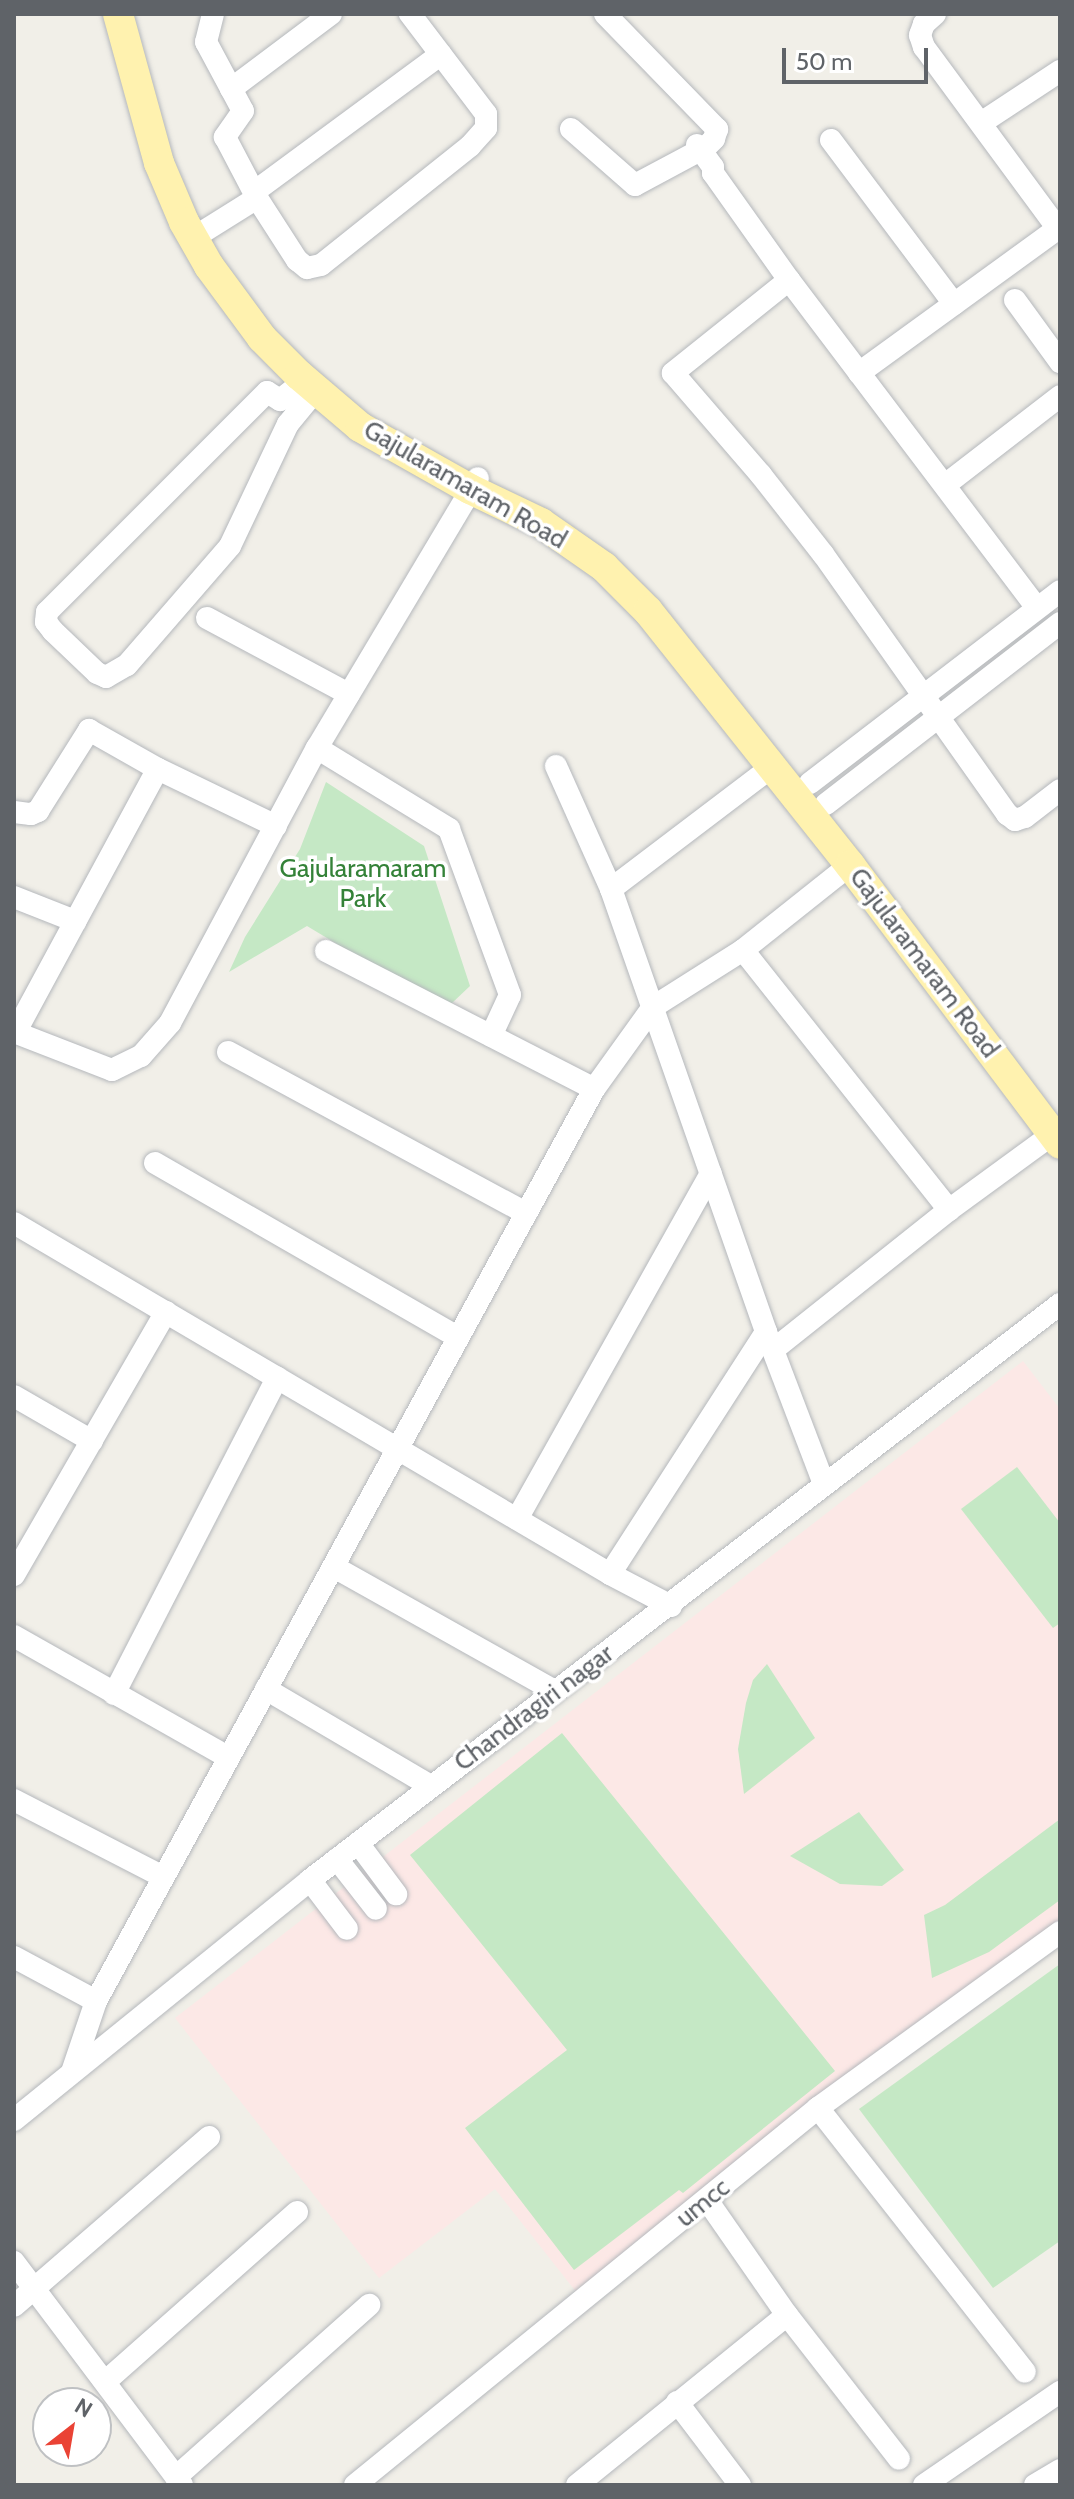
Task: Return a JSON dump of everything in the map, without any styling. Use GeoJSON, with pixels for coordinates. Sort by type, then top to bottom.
{"type":"FeatureCollection","features":[{"type":"Feature","properties":{"kind":"main road","name":"Gajularamaram Road"},"geometry":{"type":"LineString","coordinates":[[118,14],[159,163],[262,338],[301,394],[474,483],[560,518],[626,563],[688,628],[818,794],[1058,1131]]}},
{"type":"Feature","properties":{"kind":"main road","name":"Gajularamaram Road"},"geometry":{"type":"LineString","coordinates":[[133,14],[170,155],[199,235],[219,260],[310,363],[369,416],[541,523],[604,567],[662,626],[1058,1131]]}},
{"type":"Feature","properties":{"kind":"street"},"geometry":{"type":"LineString","coordinates":[[213,14],[206,42],[243,111],[225,137],[255,195],[297,260],[307,268],[321,265],[470,146],[486,128],[486,114],[410,14]]}},
{"type":"Feature","properties":{"kind":"street"},"geometry":{"type":"LineString","coordinates":[[231,89],[331,14]]}},
{"type":"Feature","properties":{"kind":"street"},"geometry":{"type":"LineString","coordinates":[[571,129],[635,185],[714,139],[717,129],[605,14]]}},
{"type":"Feature","properties":{"kind":"street"},"geometry":{"type":"LineString","coordinates":[[859,373],[1059,228],[924,47],[920,35],[924,24],[935,14]]}},
{"type":"Feature","properties":{"kind":"street"},"geometry":{"type":"LineString","coordinates":[[199,235],[441,54]]}},
{"type":"Feature","properties":{"kind":"street"},"geometry":{"type":"LineString","coordinates":[[981,123],[1060,71]]}},
{"type":"Feature","properties":{"kind":"street"},"geometry":{"type":"LineString","coordinates":[[831,140],[954,304]]}},
{"type":"Feature","properties":{"kind":"street"},"geometry":{"type":"LineString","coordinates":[[695,150],[706,171],[713,173],[789,280],[1037,608]]}},
{"type":"Feature","properties":{"kind":"street"},"geometry":{"type":"LineString","coordinates":[[789,280],[673,373],[814,543],[1015,820],[1060,790]]}},
{"type":"Feature","properties":{"kind":"street"},"geometry":{"type":"LineString","coordinates":[[1015,300],[1060,362]]}},
{"type":"Feature","properties":{"kind":"street"},"geometry":{"type":"LineString","coordinates":[[267,392],[280,400],[301,394],[230,546],[127,665],[106,677],[97,673],[53,631],[46,622],[47,612],[267,392]]}},
{"type":"Feature","properties":{"kind":"street"},"geometry":{"type":"LineString","coordinates":[[945,485],[1060,396]]}},
{"type":"Feature","properties":{"kind":"street"},"geometry":{"type":"LineString","coordinates":[[158,769],[14,1033],[112,1070],[141,1056],[170,1023],[317,748],[474,483]]}},
{"type":"Feature","properties":{"kind":"street"},"geometry":{"type":"LineString","coordinates":[[818,794],[924,696],[1060,591]]}},
{"type":"Feature","properties":{"kind":"street"},"geometry":{"type":"LineString","coordinates":[[207,618],[349,694]]}},
{"type":"Feature","properties":{"kind":"street"},"geometry":{"type":"LineString","coordinates":[[818,794],[939,714],[1060,623]]}},
{"type":"Feature","properties":{"kind":"street"},"geometry":{"type":"LineString","coordinates":[[14,812],[31,814],[38,811],[89,730],[158,769],[276,826]]}},
{"type":"Feature","properties":{"kind":"street"},"geometry":{"type":"LineString","coordinates":[[317,748],[449,829],[510,995],[491,1036]]}},
{"type":"Feature","properties":{"kind":"street"},"geometry":{"type":"LineString","coordinates":[[556,766],[611,889],[769,1341],[824,1484]]}},
{"type":"Feature","properties":{"kind":"street"},"geometry":{"type":"LineString","coordinates":[[611,889],[773,766]]}},
{"type":"Feature","properties":{"kind":"street"},"geometry":{"type":"LineString","coordinates":[[72,2072],[96,2001],[594,1089],[653,1007],[743,950],[850,865]]}},
{"type":"Feature","properties":{"kind":"street"},"geometry":{"type":"LineString","coordinates":[[14,897],[75,921]]}},
{"type":"Feature","properties":{"kind":"street"},"geometry":{"type":"LineString","coordinates":[[743,950],[949,1210]]}},
{"type":"Feature","properties":{"kind":"street"},"geometry":{"type":"LineString","coordinates":[[326,951],[594,1089]]}},
{"type":"Feature","properties":{"kind":"street"},"geometry":{"type":"LineString","coordinates":[[228,1052],[526,1213]]}},
{"type":"Feature","properties":{"kind":"street"},"geometry":{"type":"LineString","coordinates":[[610,1574],[769,1341],[1058,1131]]}},
{"type":"Feature","properties":{"kind":"street"},"geometry":{"type":"LineString","coordinates":[[155,1163],[458,1337]]}},
{"type":"Feature","properties":{"kind":"street"},"geometry":{"type":"LineString","coordinates":[[517,1519],[711,1174]]}},
{"type":"Feature","properties":{"kind":"street"},"geometry":{"type":"LineString","coordinates":[[14,1223],[610,1574],[671,1606]]}},
{"type":"Feature","properties":{"kind":"street","name":"Chandragiri nagar"},"geometry":{"type":"LineString","coordinates":[[19,2106],[72,2072],[553,1690],[671,1606],[824,1484],[1060,1304]]}},
{"type":"Feature","properties":{"kind":"street"},"geometry":{"type":"LineString","coordinates":[[14,1575],[166,1312]]}},
{"type":"Feature","properties":{"kind":"street"},"geometry":{"type":"LineString","coordinates":[[114,1694],[277,1378]]}},
{"type":"Feature","properties":{"kind":"street"},"geometry":{"type":"LineString","coordinates":[[14,1396],[92,1441]]}},
{"type":"Feature","properties":{"kind":"street"},"geometry":{"type":"LineString","coordinates":[[334,1567],[553,1690]]}},
{"type":"Feature","properties":{"kind":"street"},"geometry":{"type":"LineString","coordinates":[[14,1636],[228,1757]]}},
{"type":"Feature","properties":{"kind":"street"},"geometry":{"type":"LineString","coordinates":[[266,1689],[431,1786]]}},
{"type":"Feature","properties":{"kind":"street"},"geometry":{"type":"LineString","coordinates":[[14,1800],[163,1877]]}},
{"type":"Feature","properties":{"kind":"street"},"geometry":{"type":"LineString","coordinates":[[358,1843],[396,1894]]}},
{"type":"Feature","properties":{"kind":"street"},"geometry":{"type":"LineString","coordinates":[[337,1859],[376,1909]]}},
{"type":"Feature","properties":{"kind":"street"},"geometry":{"type":"LineString","coordinates":[[310,1880],[347,1929]]}},
{"type":"Feature","properties":{"kind":"street","name":"umcc"},"geometry":{"type":"LineString","coordinates":[[355,2485],[818,2108],[1060,1932]]}},
{"type":"Feature","properties":{"kind":"street"},"geometry":{"type":"LineString","coordinates":[[14,1957],[96,2001]]}},
{"type":"Feature","properties":{"kind":"street"},"geometry":{"type":"LineString","coordinates":[[818,2108],[1025,2372]]}},
{"type":"Feature","properties":{"kind":"street"},"geometry":{"type":"LineString","coordinates":[[14,2306],[209,2137]]}},
{"type":"Feature","properties":{"kind":"street"},"geometry":{"type":"LineString","coordinates":[[707,2200],[787,2315],[899,2459]]}},
{"type":"Feature","properties":{"kind":"street"},"geometry":{"type":"LineString","coordinates":[[106,2381],[297,2212]]}},
{"type":"Feature","properties":{"kind":"street"},"geometry":{"type":"LineString","coordinates":[[14,2262],[179,2481],[369,2305]]}},
{"type":"Feature","properties":{"kind":"street"},"geometry":{"type":"LineString","coordinates":[[577,2485],[787,2315]]}},
{"type":"Feature","properties":{"kind":"street"},"geometry":{"type":"LineString","coordinates":[[924,2485],[1060,2392]]}},
{"type":"Feature","properties":{"kind":"street"},"geometry":{"type":"LineString","coordinates":[[677,2402],[740,2485]]}},
{"type":"Feature","properties":{"kind":"street"},"geometry":{"type":"LineString","coordinates":[[1035,2485],[1060,2470]]}},
{"type":"Feature","properties":{"kind":"shaded area"},"geometry":{"type":"Polygon","coordinates":[[[1023,1361],[1060,1409],[1060,1919],[577,2293],[495,2189],[379,2278],[175,2018],[1023,1361]]]}},
{"type":"Feature","properties":{"kind":"green space","name":"Gajularamaram Park"},"geometry":{"type":"Polygon","coordinates":[[[326,782],[424,846],[470,986],[451,1004],[405,985],[307,926],[229,972],[245,937],[300,849],[326,782]]]}},
{"type":"Feature","properties":{"kind":"green space"},"geometry":{"type":"Polygon","coordinates":[[[1017,1467],[1060,1523],[1060,1623],[1053,1628],[961,1509],[1017,1467]]]}},
{"type":"Feature","properties":{"kind":"green space"},"geometry":{"type":"Polygon","coordinates":[[[767,1664],[815,1738],[744,1794],[738,1749],[746,1703],[753,1680],[767,1664]]]}},
{"type":"Feature","properties":{"kind":"green space"},"geometry":{"type":"Polygon","coordinates":[[[562,1733],[835,2071],[683,2193],[679,2190],[574,2270],[465,2128],[567,2050],[410,1855],[562,1733]]]}},
{"type":"Feature","properties":{"kind":"green space"},"geometry":{"type":"Polygon","coordinates":[[[859,1812],[904,1870],[882,1886],[840,1884],[790,1856],[859,1812]]]}},
{"type":"Feature","properties":{"kind":"green space"},"geometry":{"type":"Polygon","coordinates":[[[1060,1819],[1060,1900],[989,1952],[932,1978],[924,1915],[945,1905],[1060,1819]]]}},
{"type":"Feature","properties":{"kind":"green space"},"geometry":{"type":"Polygon","coordinates":[[[1060,1964],[1060,2241],[993,2288],[859,2109],[1060,1964]]]}}]}
